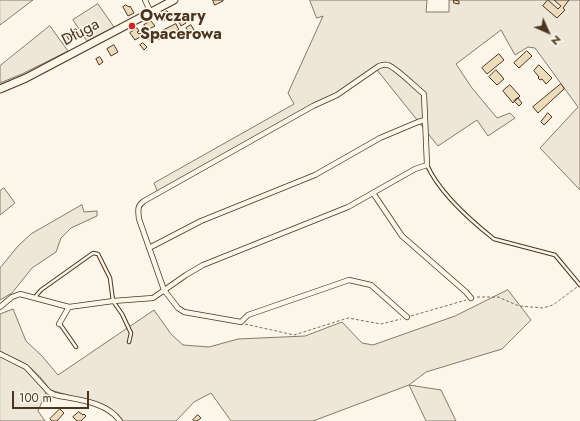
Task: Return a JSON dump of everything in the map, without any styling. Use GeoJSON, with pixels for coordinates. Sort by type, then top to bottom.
{"type":"FeatureCollection","features":[{"type":"Feature","properties":{"kind":"street"},"geometry":{"type":"LineString","coordinates":[[145,0],[151,13]]}},
{"type":"Feature","properties":{"kind":"street","name":"Długa"},"geometry":{"type":"LineString","coordinates":[[0,89],[26,78],[174,0]]}},
{"type":"Feature","properties":{"kind":"street"},"geometry":{"type":"LineString","coordinates":[[0,307],[12,297],[20,294],[69,307],[113,301],[153,298],[164,290],[186,275],[203,265],[348,207],[415,169],[427,164],[424,94],[395,69],[383,64],[337,95],[313,106],[144,201],[138,207],[138,210],[139,219],[164,290],[181,311],[241,322],[248,315],[349,280],[371,286],[407,317]]}},
{"type":"Feature","properties":{"kind":"street"},"geometry":{"type":"LineString","coordinates":[[149,248],[201,222],[315,174],[380,138],[425,120]]}},
{"type":"Feature","properties":{"kind":"street"},"geometry":{"type":"LineString","coordinates":[[373,193],[402,236],[466,292],[470,298]]}},
{"type":"Feature","properties":{"kind":"street"},"geometry":{"type":"LineString","coordinates":[[59,324],[69,307]]}},
{"type":"Feature","properties":{"kind":"street"},"geometry":{"type":"LineString","coordinates":[[0,354],[26,366],[50,392],[55,395],[106,408],[120,421]]}},
{"type":"Feature","properties":{"kind":"lane"},"geometry":{"type":"LineString","coordinates":[[427,164],[431,172],[458,207],[487,234],[494,239],[555,255],[580,285]]}},
{"type":"Feature","properties":{"kind":"lane"},"geometry":{"type":"LineString","coordinates":[[35,297],[41,290],[93,253],[98,254],[110,278],[113,301],[122,314],[131,333],[129,342]]}},
{"type":"Feature","properties":{"kind":"lane"},"geometry":{"type":"LineString","coordinates":[[59,324],[76,346]]}},
{"type":"Feature","properties":{"kind":"path"},"geometry":{"type":"LineString","coordinates":[[241,322],[250,326],[294,335],[348,318],[381,324],[470,298],[498,297],[519,306],[543,308],[553,305],[580,285]]}},
{"type":"Feature","properties":{"kind":"shaded area"},"geometry":{"type":"Polygon","coordinates":[[[0,0],[33,0],[0,25],[0,0]]]}},
{"type":"Feature","properties":{"kind":"shaded area"},"geometry":{"type":"Polygon","coordinates":[[[310,0],[427,0],[426,12],[449,12],[449,0],[580,0],[580,190],[540,148],[578,107],[535,48],[528,47],[515,55],[501,30],[456,64],[472,88],[497,118],[510,113],[515,118],[488,136],[477,120],[438,146],[377,70],[158,193],[154,183],[294,104],[288,93],[323,16],[317,18],[310,0]]]}},
{"type":"Feature","properties":{"kind":"shaded area"},"geometry":{"type":"Polygon","coordinates":[[[98,4],[114,27],[87,41],[73,20],[98,4]]]}},
{"type":"Feature","properties":{"kind":"shaded area"},"geometry":{"type":"Polygon","coordinates":[[[50,26],[68,51],[22,74],[0,83],[0,66],[50,26]]]}},
{"type":"Feature","properties":{"kind":"shaded area"},"geometry":{"type":"Polygon","coordinates":[[[4,188],[15,203],[0,215],[0,191],[4,188]]]}},
{"type":"Feature","properties":{"kind":"shaded area"},"geometry":{"type":"Polygon","coordinates":[[[82,205],[84,212],[97,211],[97,216],[71,228],[61,238],[56,252],[32,268],[12,293],[0,300],[0,268],[18,246],[31,234],[82,205]]]}},
{"type":"Feature","properties":{"kind":"shaded area"},"geometry":{"type":"Polygon","coordinates":[[[508,290],[531,320],[502,349],[426,372],[409,385],[313,421],[231,421],[211,393],[194,402],[176,421],[121,421],[107,406],[50,390],[40,376],[29,367],[16,359],[0,353],[0,314],[13,309],[26,341],[42,356],[58,375],[154,310],[171,334],[183,345],[209,347],[238,339],[305,336],[342,322],[362,343],[373,345],[455,316],[508,290]]]}},
{"type":"Feature","properties":{"kind":"shaded area"},"geometry":{"type":"Polygon","coordinates":[[[0,356],[25,368],[46,392],[38,411],[45,421],[0,421],[0,356]]]}},
{"type":"Feature","properties":{"kind":"shaded area"},"geometry":{"type":"Polygon","coordinates":[[[409,385],[441,390],[456,421],[426,421],[409,385]]]}},
{"type":"Feature","properties":{"kind":"building"},"geometry":{"type":"Polygon","coordinates":[[[213,0],[223,0],[223,1],[215,5],[213,0]]]}},
{"type":"Feature","properties":{"kind":"building"},"geometry":{"type":"Polygon","coordinates":[[[454,0],[459,1],[459,4],[454,3],[454,0]]]}},
{"type":"Feature","properties":{"kind":"building"},"geometry":{"type":"Polygon","coordinates":[[[548,0],[558,9],[561,6],[554,0],[569,0],[563,8],[565,10],[557,18],[543,6],[548,0]]]}},
{"type":"Feature","properties":{"kind":"building"},"geometry":{"type":"Polygon","coordinates":[[[126,5],[129,7],[130,6],[134,13],[128,16],[123,7],[126,5]]]}},
{"type":"Feature","properties":{"kind":"building"},"geometry":{"type":"Polygon","coordinates":[[[167,11],[171,16],[163,21],[160,16],[167,11]]]}},
{"type":"Feature","properties":{"kind":"building"},"geometry":{"type":"Polygon","coordinates":[[[181,13],[184,19],[179,22],[175,16],[181,13]]]}},
{"type":"Feature","properties":{"kind":"building"},"geometry":{"type":"Polygon","coordinates":[[[184,19],[186,23],[181,26],[179,22],[184,19]]]}},
{"type":"Feature","properties":{"kind":"building"},"geometry":{"type":"Polygon","coordinates":[[[151,21],[155,26],[147,30],[144,25],[151,21]]]}},
{"type":"Feature","properties":{"kind":"building"},"geometry":{"type":"Polygon","coordinates":[[[176,24],[179,30],[165,37],[162,31],[176,24]]]}},
{"type":"Feature","properties":{"kind":"building"},"geometry":{"type":"Polygon","coordinates":[[[191,25],[194,30],[189,32],[186,28],[191,25]]]}},
{"type":"Feature","properties":{"kind":"building"},"geometry":{"type":"Polygon","coordinates":[[[137,28],[139,31],[137,32],[143,35],[135,40],[130,33],[137,28]]]}},
{"type":"Feature","properties":{"kind":"building"},"geometry":{"type":"Polygon","coordinates":[[[76,29],[80,35],[70,41],[66,35],[76,29]]]}},
{"type":"Feature","properties":{"kind":"building"},"geometry":{"type":"Polygon","coordinates":[[[158,32],[162,37],[151,42],[148,38],[158,32]]]}},
{"type":"Feature","properties":{"kind":"building"},"geometry":{"type":"Polygon","coordinates":[[[143,43],[147,47],[144,50],[140,45],[143,43]]]}},
{"type":"Feature","properties":{"kind":"building"},"geometry":{"type":"Polygon","coordinates":[[[114,45],[118,52],[111,56],[107,49],[114,45]]]}},
{"type":"Feature","properties":{"kind":"building"},"geometry":{"type":"Polygon","coordinates":[[[527,51],[532,56],[519,68],[514,63],[527,51]]]}},
{"type":"Feature","properties":{"kind":"building"},"geometry":{"type":"Polygon","coordinates":[[[499,54],[504,60],[487,74],[482,68],[499,54]]]}},
{"type":"Feature","properties":{"kind":"building"},"geometry":{"type":"Polygon","coordinates":[[[100,57],[103,62],[99,65],[96,59],[100,57]]]}},
{"type":"Feature","properties":{"kind":"building"},"geometry":{"type":"Polygon","coordinates":[[[539,65],[552,78],[546,84],[542,79],[540,80],[538,78],[539,77],[534,71],[539,65]]]}},
{"type":"Feature","properties":{"kind":"building"},"geometry":{"type":"Polygon","coordinates":[[[496,70],[504,79],[497,85],[489,77],[496,70]]]}},
{"type":"Feature","properties":{"kind":"building"},"geometry":{"type":"Polygon","coordinates":[[[561,84],[564,89],[538,113],[533,107],[561,84]]]}},
{"type":"Feature","properties":{"kind":"building"},"geometry":{"type":"Polygon","coordinates":[[[510,85],[520,96],[513,103],[503,91],[510,85]]]}},
{"type":"Feature","properties":{"kind":"building"},"geometry":{"type":"Polygon","coordinates":[[[518,98],[522,103],[519,106],[514,101],[518,98]]]}},
{"type":"Feature","properties":{"kind":"building"},"geometry":{"type":"Polygon","coordinates":[[[548,113],[552,117],[544,125],[541,122],[548,113]]]}},
{"type":"Feature","properties":{"kind":"building"},"geometry":{"type":"Polygon","coordinates":[[[60,409],[64,413],[57,421],[52,421],[50,419],[60,409]]]}},
{"type":"Feature","properties":{"kind":"building"},"geometry":{"type":"Polygon","coordinates":[[[79,412],[86,416],[81,421],[77,421],[73,417],[79,412]]]}},
{"type":"Feature","properties":{"kind":"building"},"geometry":{"type":"Polygon","coordinates":[[[198,415],[201,418],[197,421],[193,420],[198,415]]]}},
{"type":"Feature","properties":{"kind":"place","name":"Owczary Spacerowa"},"geometry":{"type":"Point","coordinates":[132,26]}}]}
